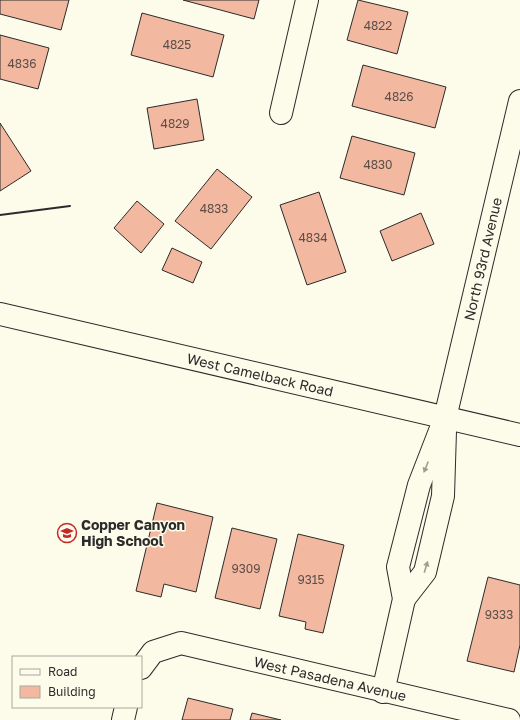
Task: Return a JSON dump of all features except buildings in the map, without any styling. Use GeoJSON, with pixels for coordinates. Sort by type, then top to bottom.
{"type":"FeatureCollection","features":[{"type":"Feature","properties":{"kind":"street"},"geometry":{"type":"LineString","coordinates":[[281,113],[307,0]]}},
{"type":"Feature","properties":{"kind":"street","name":"North 93rd Avenue"},"geometry":{"type":"LineString","coordinates":[[383,692],[404,599],[398,567],[418,485],[445,418],[520,100]]}},
{"type":"Feature","properties":{"kind":"street","name":"West Camelback Road"},"geometry":{"type":"LineString","coordinates":[[0,314],[520,435]]}},
{"type":"Feature","properties":{"kind":"street","name":"West Pasadena Avenue"},"geometry":{"type":"LineString","coordinates":[[147,660],[181,643],[383,692],[509,720]]}},
{"type":"Feature","properties":{"kind":"street"},"geometry":{"type":"LineString","coordinates":[[122,720],[126,708]]}},
{"type":"Feature","properties":{"kind":"wall"},"geometry":{"type":"LineString","coordinates":[[0,215],[70,206]]}},
{"type":"Feature","properties":{"kind":"place","name":"Copper Canyon High School"},"geometry":{"type":"Point","coordinates":[67,533]}}]}
